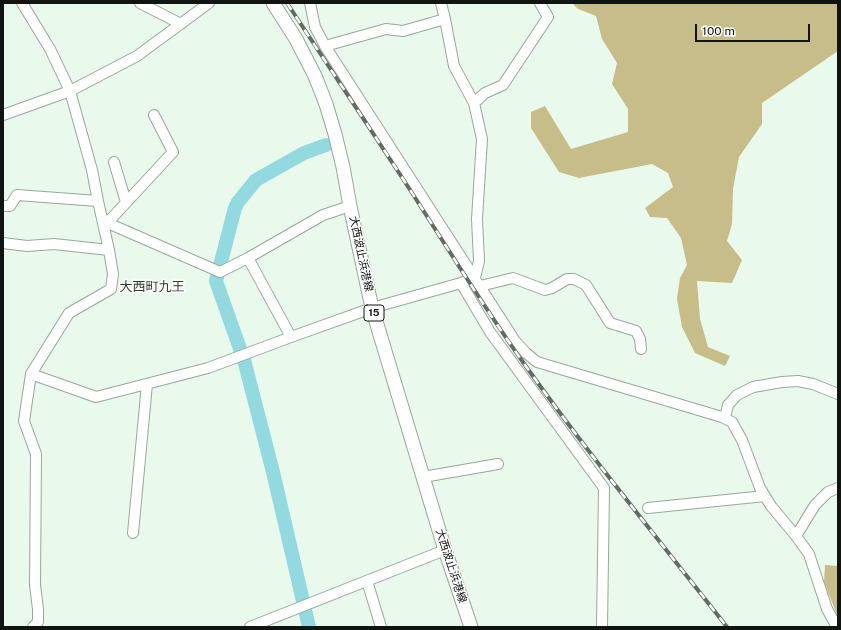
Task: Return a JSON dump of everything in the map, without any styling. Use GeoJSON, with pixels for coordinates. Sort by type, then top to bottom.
{"type":"FeatureCollection","features":[{"type":"Feature","properties":{"kind":"main road","name":"大西波止浜港線"},"geometry":{"type":"LineString","coordinates":[[273,3],[296,39],[316,76],[326,104],[343,167],[372,308],[445,550],[471,627]]}},
{"type":"Feature","properties":{"kind":"street"},"geometry":{"type":"LineString","coordinates":[[22,3],[50,48],[70,91],[92,170],[113,274],[110,288],[69,313],[31,374],[24,421],[36,454],[35,585],[38,622],[33,627]]}},
{"type":"Feature","properties":{"kind":"street"},"geometry":{"type":"LineString","coordinates":[[140,3],[181,24]]}},
{"type":"Feature","properties":{"kind":"street"},"geometry":{"type":"LineString","coordinates":[[3,115],[70,91],[137,56],[209,3]]}},
{"type":"Feature","properties":{"kind":"street"},"geometry":{"type":"LineString","coordinates":[[310,3],[315,27],[325,46],[515,341],[537,362],[707,412],[732,422],[742,440],[760,488],[771,506],[809,554],[827,609],[837,627]]}},
{"type":"Feature","properties":{"kind":"street"},"geometry":{"type":"LineString","coordinates":[[441,3],[454,66],[474,103],[482,139],[477,219],[477,282]]}},
{"type":"Feature","properties":{"kind":"street"},"geometry":{"type":"LineString","coordinates":[[474,103],[485,93],[503,85],[548,17],[540,3]]}},
{"type":"Feature","properties":{"kind":"street"},"geometry":{"type":"LineString","coordinates":[[325,46],[386,29],[403,31],[445,19]]}},
{"type":"Feature","properties":{"kind":"street"},"geometry":{"type":"LineString","coordinates":[[102,221],[110,220],[173,152],[154,115]]}},
{"type":"Feature","properties":{"kind":"street"},"geometry":{"type":"LineString","coordinates":[[114,162],[126,202]]}},
{"type":"Feature","properties":{"kind":"street"},"geometry":{"type":"LineString","coordinates":[[3,206],[10,206],[18,195],[98,201]]}},
{"type":"Feature","properties":{"kind":"street"},"geometry":{"type":"LineString","coordinates":[[102,221],[220,272],[248,258],[323,215],[350,206]]}},
{"type":"Feature","properties":{"kind":"street"},"geometry":{"type":"LineString","coordinates":[[3,243],[27,246],[54,244],[109,250]]}},
{"type":"Feature","properties":{"kind":"street"},"geometry":{"type":"LineString","coordinates":[[248,258],[291,337]]}},
{"type":"Feature","properties":{"kind":"street"},"geometry":{"type":"LineString","coordinates":[[31,374],[96,396],[208,368],[372,308],[461,283],[513,278],[546,290],[567,279],[574,279],[586,285],[610,322],[636,331],[640,339],[641,349]]}},
{"type":"Feature","properties":{"kind":"street"},"geometry":{"type":"LineString","coordinates":[[461,283],[490,332],[604,488],[602,627]]}},
{"type":"Feature","properties":{"kind":"street"},"geometry":{"type":"LineString","coordinates":[[725,418],[728,405],[737,395],[753,387],[798,381],[813,384],[838,394]]}},
{"type":"Feature","properties":{"kind":"street"},"geometry":{"type":"LineString","coordinates":[[133,533],[148,384]]}},
{"type":"Feature","properties":{"kind":"street"},"geometry":{"type":"LineString","coordinates":[[423,477],[498,464]]}},
{"type":"Feature","properties":{"kind":"street"},"geometry":{"type":"LineString","coordinates":[[796,536],[816,505],[828,492],[838,488]]}},
{"type":"Feature","properties":{"kind":"street"},"geometry":{"type":"LineString","coordinates":[[648,508],[765,496]]}},
{"type":"Feature","properties":{"kind":"street"},"geometry":{"type":"LineString","coordinates":[[250,627],[445,550]]}},
{"type":"Feature","properties":{"kind":"street"},"geometry":{"type":"LineString","coordinates":[[367,581],[381,627]]}},
{"type":"Feature","properties":{"kind":"shaded area"},"geometry":{"type":"Polygon","coordinates":[[[572,3],[838,3],[838,51],[762,103],[762,124],[739,157],[733,189],[732,224],[727,241],[742,260],[732,283],[697,281],[700,319],[708,347],[730,356],[725,366],[695,353],[682,327],[677,299],[680,278],[687,265],[681,238],[667,218],[650,217],[645,208],[673,187],[668,173],[652,164],[579,178],[559,172],[531,128],[531,112],[545,106],[571,149],[628,132],[628,109],[612,84],[617,63],[602,39],[596,16],[578,9],[572,3]]]}},
{"type":"Feature","properties":{"kind":"shaded area"},"geometry":{"type":"Polygon","coordinates":[[[825,565],[838,566],[838,617],[824,582],[825,565]]]}},
{"type":"Feature","properties":{"kind":"waterway"},"geometry":{"type":"LineString","coordinates":[[309,627],[273,472],[244,360],[216,281],[235,208],[238,202],[256,180],[304,153],[326,145]]}},
{"type":"Feature","properties":{"kind":"railway"},"geometry":{"type":"LineString","coordinates":[[287,3],[509,343],[599,465],[727,627]]}},
{"type":"Feature","properties":{"kind":"district","name":"大西町九王"},"geometry":{"type":"Point","coordinates":[152,287]}}]}
